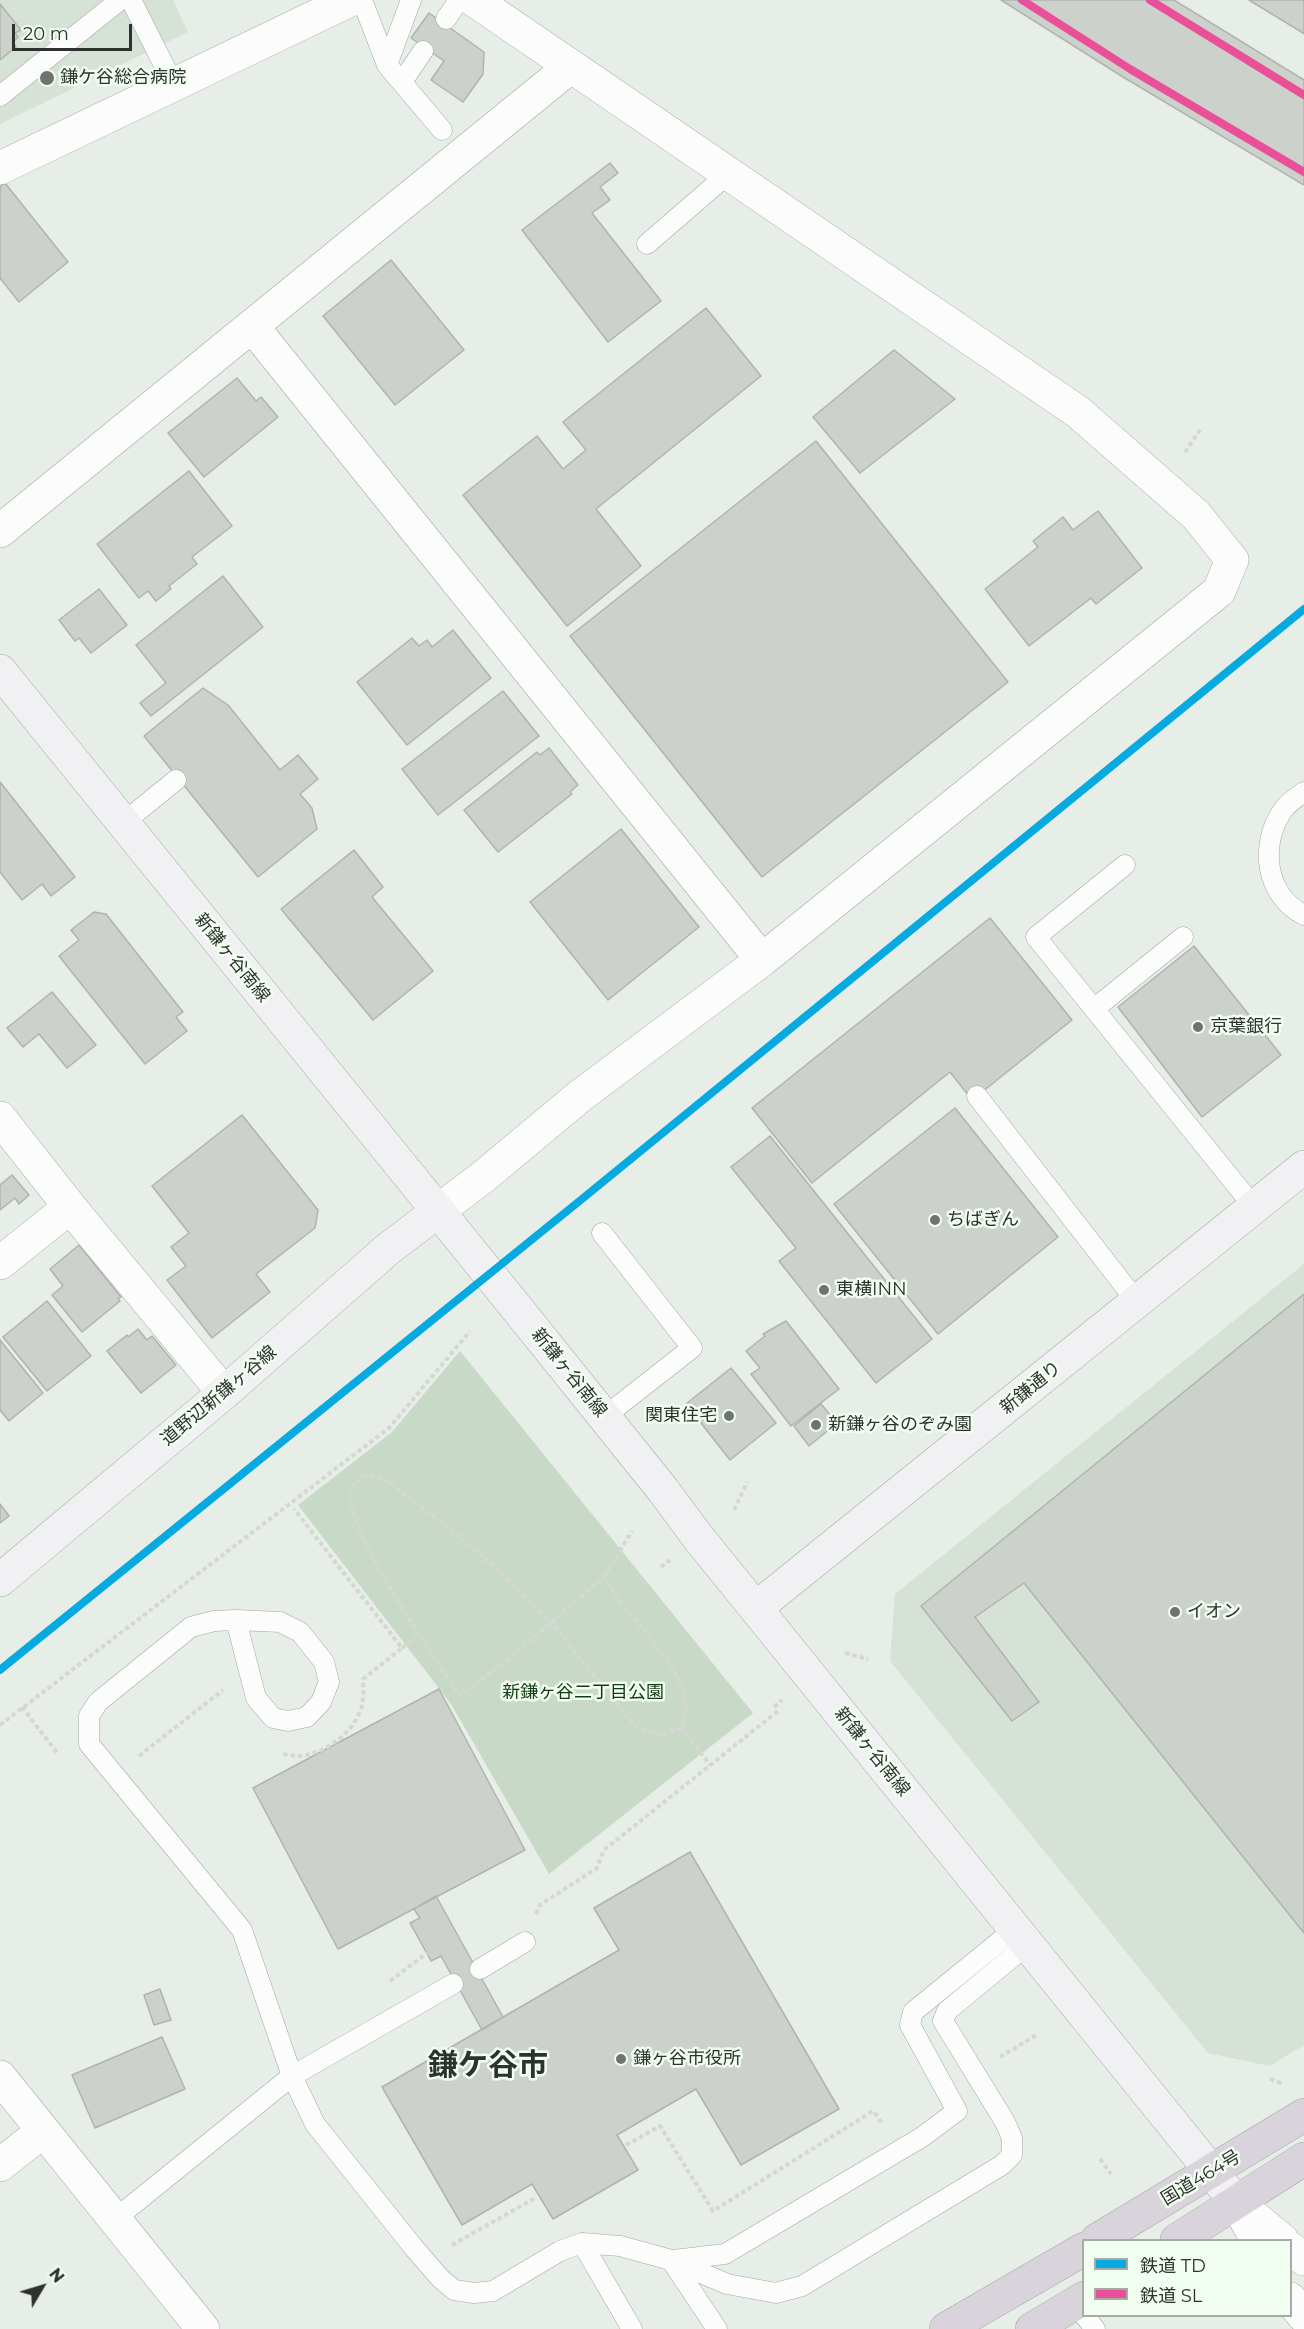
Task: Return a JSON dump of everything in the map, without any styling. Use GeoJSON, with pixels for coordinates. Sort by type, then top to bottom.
{"type":"FeatureCollection","features":[{"type":"Feature","properties":{"kind":"highway","name":"国道464号"},"geometry":{"type":"LineString","coordinates":[[1100,2239],[1304,2115]]}},
{"type":"Feature","properties":{"kind":"highway"},"geometry":{"type":"LineString","coordinates":[[1180,2239],[1304,2158]]}},
{"type":"Feature","properties":{"kind":"highway"},"geometry":{"type":"LineString","coordinates":[[946,2329],[1082,2250]]}},
{"type":"Feature","properties":{"kind":"highway"},"geometry":{"type":"LineString","coordinates":[[1032,2329],[1082,2307]]}},
{"type":"Feature","properties":{"kind":"street"},"geometry":{"type":"LineString","coordinates":[[438,1211],[483,1177],[580,1096],[762,960],[1219,591],[1232,560],[1196,515],[1078,412],[474,0]]}},
{"type":"Feature","properties":{"kind":"street"},"geometry":{"type":"LineString","coordinates":[[0,168],[174,85],[331,4]]}},
{"type":"Feature","properties":{"kind":"street"},"geometry":{"type":"LineString","coordinates":[[0,531],[570,67]]}},
{"type":"Feature","properties":{"kind":"street"},"geometry":{"type":"LineString","coordinates":[[252,326],[762,960]]}},
{"type":"Feature","properties":{"kind":"street","name":"新鎌ヶ谷南線"},"geometry":{"type":"LineString","coordinates":[[0,671],[511,1301],[1211,2172],[1236,2202],[1280,2239]]}},
{"type":"Feature","properties":{"kind":"street"},"geometry":{"type":"LineString","coordinates":[[0,1118],[70,1207],[224,1393]]}},
{"type":"Feature","properties":{"kind":"street","name":"新鎌通り"},"geometry":{"type":"LineString","coordinates":[[756,1608],[1304,1167]]}},
{"type":"Feature","properties":{"kind":"street"},"geometry":{"type":"LineString","coordinates":[[0,1263],[70,1207]]}},
{"type":"Feature","properties":{"kind":"street","name":"道野辺新鎌ヶ谷線"},"geometry":{"type":"LineString","coordinates":[[0,1580],[224,1393],[388,1249],[438,1211]]}},
{"type":"Feature","properties":{"kind":"street"},"geometry":{"type":"LineString","coordinates":[[0,2077],[203,2329]]}},
{"type":"Feature","properties":{"kind":"street"},"geometry":{"type":"LineString","coordinates":[[0,2165],[43,2131]]}},
{"type":"Feature","properties":{"kind":"street","name":"新鎌ヶ谷南線"},"geometry":{"type":"LineString","coordinates":[[1236,2202],[1256,2239]]}},
{"type":"Feature","properties":{"kind":"street"},"geometry":{"type":"LineString","coordinates":[[1292,2250],[1304,2259]]}},
{"type":"Feature","properties":{"kind":"street"},"geometry":{"type":"LineString","coordinates":[[1292,2301],[1304,2316]]}},
{"type":"Feature","properties":{"kind":"lane"},"geometry":{"type":"LineString","coordinates":[[0,96],[120,0]]}},
{"type":"Feature","properties":{"kind":"lane"},"geometry":{"type":"LineString","coordinates":[[131,0],[174,85]]}},
{"type":"Feature","properties":{"kind":"lane"},"geometry":{"type":"LineString","coordinates":[[362,0],[387,65],[442,130]]}},
{"type":"Feature","properties":{"kind":"lane"},"geometry":{"type":"LineString","coordinates":[[387,65],[411,0]]}},
{"type":"Feature","properties":{"kind":"lane"},"geometry":{"type":"LineString","coordinates":[[446,19],[459,0]]}},
{"type":"Feature","properties":{"kind":"lane"},"geometry":{"type":"LineString","coordinates":[[402,82],[423,51]]}},
{"type":"Feature","properties":{"kind":"lane"},"geometry":{"type":"LineString","coordinates":[[647,244],[728,174]]}},
{"type":"Feature","properties":{"kind":"lane"},"geometry":{"type":"LineString","coordinates":[[123,823],[176,780]]}},
{"type":"Feature","properties":{"kind":"lane"},"geometry":{"type":"LineString","coordinates":[[1304,792],[1285,807],[1274,823],[1269,842],[1268,862],[1273,881],[1283,898],[1304,915]]}},
{"type":"Feature","properties":{"kind":"lane"},"geometry":{"type":"LineString","coordinates":[[1125,865],[1036,937],[1254,1207]]}},
{"type":"Feature","properties":{"kind":"lane"},"geometry":{"type":"LineString","coordinates":[[1094,1009],[1183,937]]}},
{"type":"Feature","properties":{"kind":"lane"},"geometry":{"type":"LineString","coordinates":[[977,1096],[1137,1302]]}},
{"type":"Feature","properties":{"kind":"lane"},"geometry":{"type":"LineString","coordinates":[[602,1233],[692,1348],[604,1417]]}},
{"type":"Feature","properties":{"kind":"lane"},"geometry":{"type":"LineString","coordinates":[[236,1620],[256,1698],[273,1718],[288,1721],[307,1717],[321,1702],[328,1682],[324,1662],[300,1632],[280,1622],[236,1620],[214,1621],[191,1627],[98,1702],[89,1716],[87,1732],[89,1744],[242,1930],[292,2076],[315,2124],[414,2248],[440,2278],[454,2290],[474,2293],[493,2291],[560,2251],[582,2243],[620,2246],[671,2260],[727,2284],[776,2293],[787,2291],[802,2286],[1002,2165],[1012,2155],[1012,2138],[1005,2122],[943,2021],[947,2011],[1021,1937]]}},
{"type":"Feature","properties":{"kind":"lane"},"geometry":{"type":"LineString","coordinates":[[671,2260],[726,2254],[922,2137],[957,2111],[910,2025],[913,2012],[1021,1937]]}},
{"type":"Feature","properties":{"kind":"lane"},"geometry":{"type":"LineString","coordinates":[[480,1969],[525,1942]]}},
{"type":"Feature","properties":{"kind":"lane"},"geometry":{"type":"LineString","coordinates":[[115,2220],[292,2076],[453,1984]]}},
{"type":"Feature","properties":{"kind":"lane"},"geometry":{"type":"LineString","coordinates":[[582,2243],[632,2329]]}},
{"type":"Feature","properties":{"kind":"lane"},"geometry":{"type":"LineString","coordinates":[[671,2260],[717,2329]]}},
{"type":"Feature","properties":{"kind":"path"},"geometry":{"type":"LineString","coordinates":[[1185,452],[1202,427]]}},
{"type":"Feature","properties":{"kind":"path"},"geometry":{"type":"LineString","coordinates":[[0,1725],[389,1428],[470,1331]]}},
{"type":"Feature","properties":{"kind":"path"},"geometry":{"type":"LineString","coordinates":[[632,1531],[604,1577],[551,1623],[460,1696],[374,1560],[358,1527],[351,1496],[355,1482],[367,1475],[385,1479],[444,1524],[511,1581],[551,1623],[637,1728],[662,1735],[682,1728]]}},
{"type":"Feature","properties":{"kind":"path"},"geometry":{"type":"LineString","coordinates":[[734,1510],[747,1482]]}},
{"type":"Feature","properties":{"kind":"path"},"geometry":{"type":"LineString","coordinates":[[604,1577],[618,1599],[670,1663],[683,1689],[686,1709],[682,1728],[710,1765]]}},
{"type":"Feature","properties":{"kind":"path"},"geometry":{"type":"LineString","coordinates":[[402,1648],[420,1634]]}},
{"type":"Feature","properties":{"kind":"path"},"geometry":{"type":"LineString","coordinates":[[845,1653],[868,1659]]}},
{"type":"Feature","properties":{"kind":"path"},"geometry":{"type":"LineString","coordinates":[[525,1942],[540,1905],[597,1868],[604,1850],[778,1711]]}},
{"type":"Feature","properties":{"kind":"path"},"geometry":{"type":"LineString","coordinates":[[385,1986],[426,1953]]}},
{"type":"Feature","properties":{"kind":"path"},"geometry":{"type":"LineString","coordinates":[[995,2060],[1038,2034]]}},
{"type":"Feature","properties":{"kind":"path"},"geometry":{"type":"LineString","coordinates":[[1270,2079],[1283,2085]]}},
{"type":"Feature","properties":{"kind":"path"},"geometry":{"type":"LineString","coordinates":[[626,2145],[660,2126],[713,2211],[873,2112],[885,2127]]}},
{"type":"Feature","properties":{"kind":"path"},"geometry":{"type":"LineString","coordinates":[[1100,2159],[1112,2174]]}},
{"type":"Feature","properties":{"kind":"path"},"geometry":{"type":"LineString","coordinates":[[452,2245],[537,2197]]}},
{"type":"Feature","properties":{"kind":"shaded area","name":"鎌ケ谷総合病院"},"geometry":{"type":"Polygon","coordinates":[[[0,0],[173,0],[188,32],[0,124],[0,0]]]}},
{"type":"Feature","properties":{"kind":"shaded area"},"geometry":{"type":"Polygon","coordinates":[[[1304,1264],[1304,2045],[1270,2066],[1208,2053],[890,1661],[895,1594],[1304,1264]]]}},
{"type":"Feature","properties":{"kind":"green space","name":"新鎌ヶ谷二丁目公園"},"geometry":{"type":"Polygon","coordinates":[[[460,1351],[753,1713],[549,1874],[451,1704],[298,1505],[392,1432],[460,1351]]]}},
{"type":"Feature","properties":{"kind":"building"},"geometry":{"type":"Polygon","coordinates":[[[1001,0],[1174,0],[1304,80],[1304,185],[1123,77],[1001,0]]]}},
{"type":"Feature","properties":{"kind":"building"},"geometry":{"type":"Polygon","coordinates":[[[1249,0],[1304,0],[1304,34],[1303,33],[1249,0]]]}},
{"type":"Feature","properties":{"kind":"building"},"geometry":{"type":"Polygon","coordinates":[[[0,4],[21,30],[15,33],[18,37],[13,42],[16,47],[0,60],[0,4]]]}},
{"type":"Feature","properties":{"kind":"building"},"geometry":{"type":"Polygon","coordinates":[[[429,13],[484,52],[483,74],[463,102],[431,80],[444,61],[411,38],[429,13]]]}},
{"type":"Feature","properties":{"kind":"building"},"geometry":{"type":"Polygon","coordinates":[[[610,163],[618,173],[600,187],[610,200],[592,213],[661,301],[608,342],[522,230],[610,163]]]}},
{"type":"Feature","properties":{"kind":"building"},"geometry":{"type":"Polygon","coordinates":[[[5,183],[68,262],[19,302],[0,278],[0,187],[5,183]]]}},
{"type":"Feature","properties":{"kind":"building"},"geometry":{"type":"Polygon","coordinates":[[[391,260],[464,350],[395,405],[323,316],[391,260]]]}},
{"type":"Feature","properties":{"kind":"building"},"geometry":{"type":"Polygon","coordinates":[[[706,308],[761,376],[596,509],[641,566],[567,626],[463,495],[537,436],[563,469],[586,450],[563,422],[706,308]]]}},
{"type":"Feature","properties":{"kind":"building"},"geometry":{"type":"Polygon","coordinates":[[[894,350],[955,399],[860,473],[813,417],[894,350]]]}},
{"type":"Feature","properties":{"kind":"building"},"geometry":{"type":"Polygon","coordinates":[[[237,378],[256,401],[261,397],[278,417],[204,477],[168,433],[237,378]]]}},
{"type":"Feature","properties":{"kind":"building"},"geometry":{"type":"Polygon","coordinates":[[[816,441],[1008,682],[762,877],[570,636],[816,441]]]}},
{"type":"Feature","properties":{"kind":"building"},"geometry":{"type":"Polygon","coordinates":[[[189,471],[232,526],[192,557],[197,564],[169,586],[171,589],[156,601],[148,591],[139,598],[97,544],[189,471]]]}},
{"type":"Feature","properties":{"kind":"building"},"geometry":{"type":"Polygon","coordinates":[[[1098,511],[1142,568],[1096,604],[1091,598],[1029,646],[985,589],[1038,547],[1033,541],[1063,517],[1073,530],[1098,511]]]}},
{"type":"Feature","properties":{"kind":"building"},"geometry":{"type":"Polygon","coordinates":[[[223,576],[263,627],[151,716],[140,703],[166,683],[136,645],[223,576]]]}},
{"type":"Feature","properties":{"kind":"building"},"geometry":{"type":"Polygon","coordinates":[[[99,589],[127,625],[91,653],[79,638],[75,641],[59,620],[99,589]]]}},
{"type":"Feature","properties":{"kind":"building"},"geometry":{"type":"Polygon","coordinates":[[[453,630],[491,678],[407,745],[357,682],[412,638],[419,646],[427,640],[432,647],[453,630]]]}},
{"type":"Feature","properties":{"kind":"building"},"geometry":{"type":"Polygon","coordinates":[[[203,688],[228,705],[280,770],[298,755],[318,779],[300,794],[312,808],[317,829],[258,877],[144,736],[203,688]]]}},
{"type":"Feature","properties":{"kind":"building"},"geometry":{"type":"Polygon","coordinates":[[[503,691],[539,736],[438,815],[402,769],[503,691]]]}},
{"type":"Feature","properties":{"kind":"building"},"geometry":{"type":"Polygon","coordinates":[[[549,748],[578,785],[570,792],[572,794],[498,852],[464,810],[537,752],[540,755],[549,748]]]}},
{"type":"Feature","properties":{"kind":"building"},"geometry":{"type":"Polygon","coordinates":[[[0,782],[75,877],[51,896],[42,884],[22,900],[0,872],[0,782]]]}},
{"type":"Feature","properties":{"kind":"building"},"geometry":{"type":"Polygon","coordinates":[[[621,829],[699,927],[608,1000],[530,902],[621,829]]]}},
{"type":"Feature","properties":{"kind":"building"},"geometry":{"type":"Polygon","coordinates":[[[354,850],[383,887],[372,897],[433,971],[373,1020],[281,909],[354,850]]]}},
{"type":"Feature","properties":{"kind":"building"},"geometry":{"type":"Polygon","coordinates":[[[94,912],[106,914],[183,1012],[176,1017],[187,1031],[145,1064],[59,956],[79,940],[71,930],[94,912]]]}},
{"type":"Feature","properties":{"kind":"building"},"geometry":{"type":"Polygon","coordinates":[[[990,918],[1072,1020],[972,1100],[950,1072],[812,1183],[752,1108],[990,918]]]}},
{"type":"Feature","properties":{"kind":"building"},"geometry":{"type":"Polygon","coordinates":[[[1194,946],[1281,1055],[1202,1117],[1118,1007],[1194,946]]]}},
{"type":"Feature","properties":{"kind":"building"},"geometry":{"type":"Polygon","coordinates":[[[52,992],[96,1045],[67,1068],[39,1034],[23,1047],[7,1028],[52,992]]]}},
{"type":"Feature","properties":{"kind":"building"},"geometry":{"type":"Polygon","coordinates":[[[955,1108],[1058,1237],[938,1334],[834,1204],[955,1108]]]}},
{"type":"Feature","properties":{"kind":"building"},"geometry":{"type":"Polygon","coordinates":[[[242,1115],[318,1210],[315,1228],[256,1274],[270,1292],[212,1338],[167,1280],[186,1266],[171,1247],[189,1233],[152,1186],[242,1115]]]}},
{"type":"Feature","properties":{"kind":"building"},"geometry":{"type":"Polygon","coordinates":[[[770,1136],[932,1339],[876,1383],[779,1261],[796,1248],[731,1167],[770,1136]]]}},
{"type":"Feature","properties":{"kind":"building"},"geometry":{"type":"Polygon","coordinates":[[[12,1175],[29,1195],[19,1204],[15,1198],[0,1210],[0,1185],[12,1175]]]}},
{"type":"Feature","properties":{"kind":"building"},"geometry":{"type":"Polygon","coordinates":[[[79,1245],[121,1297],[118,1299],[120,1301],[82,1332],[52,1295],[63,1286],[50,1269],[79,1245]]]}},
{"type":"Feature","properties":{"kind":"building","name":"イオン"},"geometry":{"type":"Polygon","coordinates":[[[1304,1294],[1304,1933],[1024,1583],[975,1617],[1039,1702],[1012,1721],[921,1606],[1304,1294]]]}},
{"type":"Feature","properties":{"kind":"building"},"geometry":{"type":"Polygon","coordinates":[[[47,1301],[91,1356],[47,1391],[3,1337],[47,1301]]]}},
{"type":"Feature","properties":{"kind":"building"},"geometry":{"type":"Polygon","coordinates":[[[786,1321],[839,1389],[791,1426],[751,1374],[760,1368],[746,1351],[765,1336],[763,1334],[786,1321]]]}},
{"type":"Feature","properties":{"kind":"building"},"geometry":{"type":"Polygon","coordinates":[[[138,1329],[147,1340],[152,1336],[176,1365],[141,1393],[107,1351],[138,1329]]]}},
{"type":"Feature","properties":{"kind":"building"},"geometry":{"type":"Polygon","coordinates":[[[0,1340],[43,1393],[9,1421],[0,1410],[0,1340]]]}},
{"type":"Feature","properties":{"kind":"building"},"geometry":{"type":"Polygon","coordinates":[[[731,1368],[776,1423],[730,1460],[686,1404],[731,1368]]]}},
{"type":"Feature","properties":{"kind":"building"},"geometry":{"type":"Polygon","coordinates":[[[821,1404],[837,1423],[809,1446],[794,1426],[821,1404]]]}},
{"type":"Feature","properties":{"kind":"building"},"geometry":{"type":"Polygon","coordinates":[[[0,1504],[9,1516],[0,1523],[0,1504]]]}},
{"type":"Feature","properties":{"kind":"building"},"geometry":{"type":"Polygon","coordinates":[[[439,1689],[525,1850],[338,1949],[253,1788],[439,1689]]]}},
{"type":"Feature","properties":{"kind":"building","name":"鎌ヶ谷市役所"},"geometry":{"type":"Polygon","coordinates":[[[690,1852],[839,2109],[741,2165],[696,2089],[617,2135],[638,2170],[553,2219],[532,2184],[462,2225],[382,2087],[619,1950],[594,1908],[690,1852]]]}},
{"type":"Feature","properties":{"kind":"building"},"geometry":{"type":"Polygon","coordinates":[[[436,1896],[503,2017],[482,2030],[441,1956],[431,1961],[410,1923],[420,1918],[414,1909],[436,1896]]]}},
{"type":"Feature","properties":{"kind":"building"},"geometry":{"type":"Polygon","coordinates":[[[160,1989],[171,2020],[154,2025],[144,1995],[160,1989]]]}},
{"type":"Feature","properties":{"kind":"building"},"geometry":{"type":"Polygon","coordinates":[[[162,2037],[185,2089],[95,2128],[72,2075],[162,2037]]]}},
{"type":"Feature","properties":{"kind":"rail line","name":"SL"},"geometry":{"type":"LineString","coordinates":[[1022,0],[1130,69],[1304,172]]}},
{"type":"Feature","properties":{"kind":"rail line","name":"SL"},"geometry":{"type":"LineString","coordinates":[[1150,0],[1304,95]]}},
{"type":"Feature","properties":{"kind":"rail line","name":"TD"},"geometry":{"type":"LineString","coordinates":[[0,1670],[582,1199],[1304,609]]}},
{"type":"Feature","properties":{"kind":"place","name":"鎌ケ谷総合病院"},"geometry":{"type":"Point","coordinates":[47,78]}},
{"type":"Feature","properties":{"kind":"place","name":"京葉銀行"},"geometry":{"type":"Point","coordinates":[1198,1027]}},
{"type":"Feature","properties":{"kind":"place","name":"ちばぎん"},"geometry":{"type":"Point","coordinates":[935,1220]}},
{"type":"Feature","properties":{"kind":"place","name":"東横INN"},"geometry":{"type":"Point","coordinates":[824,1290]}},
{"type":"Feature","properties":{"kind":"place","name":"関東住宅"},"geometry":{"type":"Point","coordinates":[729,1416]}},
{"type":"Feature","properties":{"kind":"place","name":"新鎌ヶ谷のぞみ園"},"geometry":{"type":"Point","coordinates":[816,1425]}},
{"type":"Feature","properties":{"kind":"place","name":"イオン"},"geometry":{"type":"Point","coordinates":[1175,1612]}},
{"type":"Feature","properties":{"kind":"place","name":"鎌ヶ谷市役所"},"geometry":{"type":"Point","coordinates":[621,2059]}},
{"type":"Feature","properties":{"kind":"district","name":"鎌ケ谷市"},"geometry":{"type":"Point","coordinates":[488,2066]}}]}
